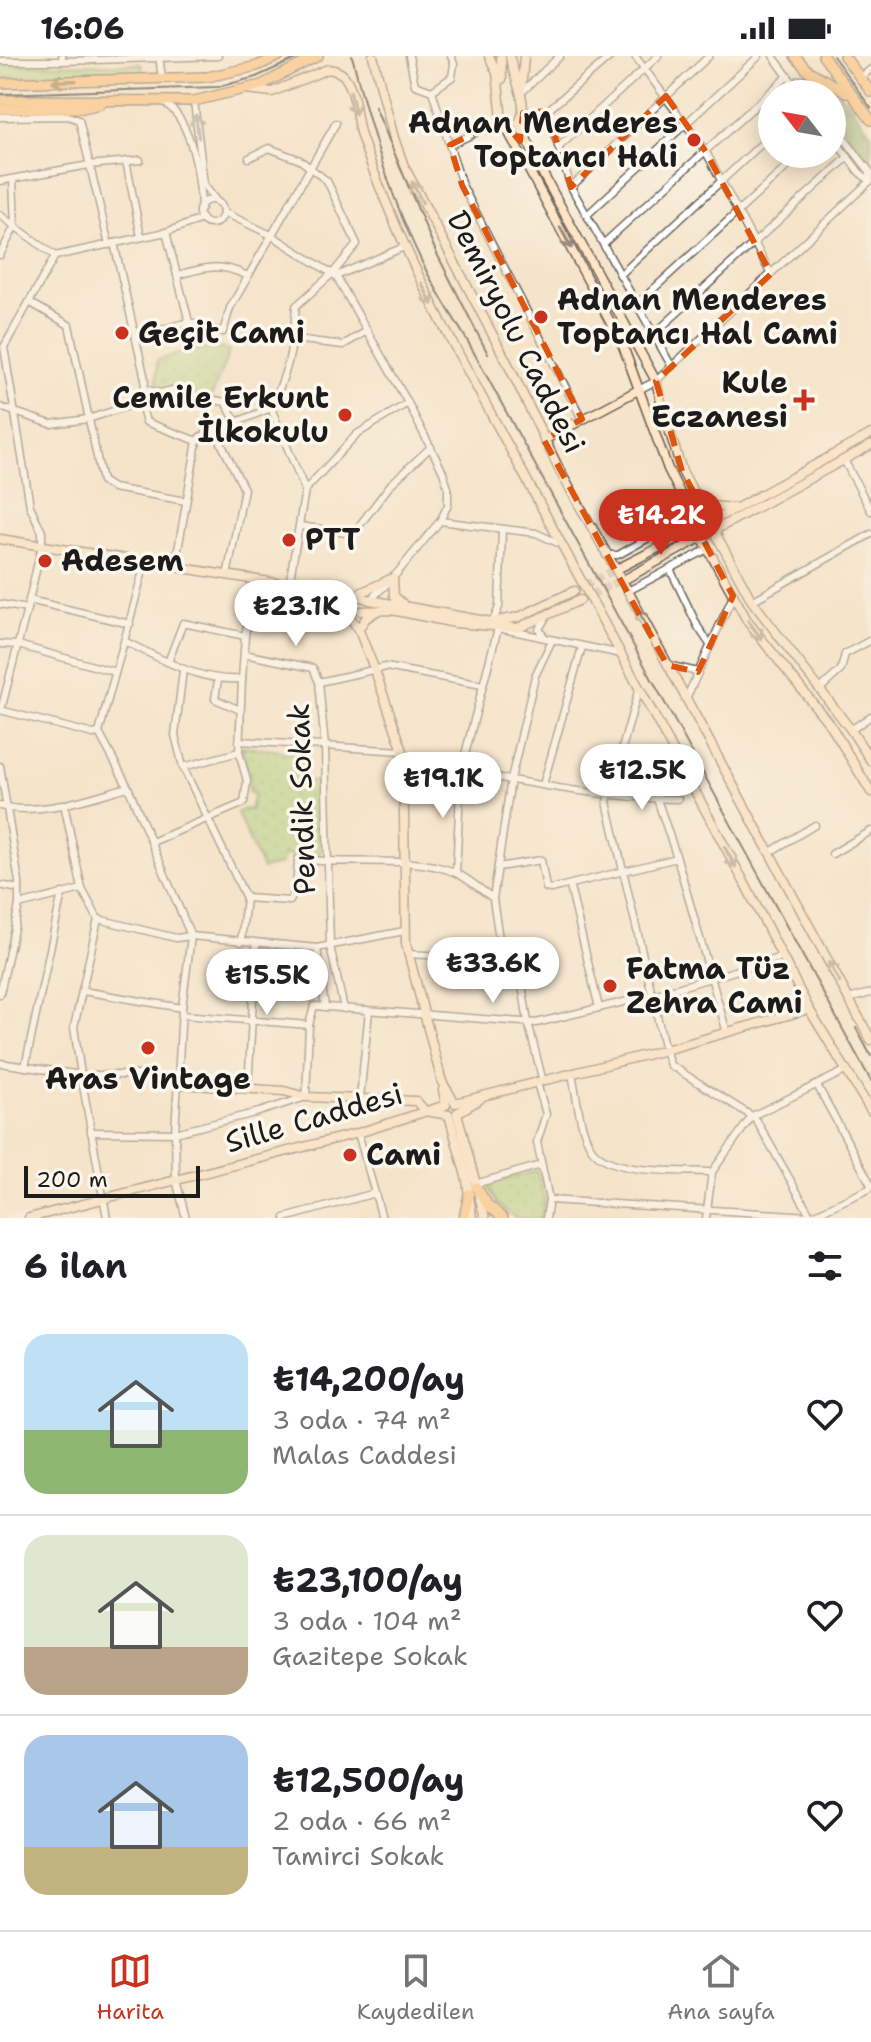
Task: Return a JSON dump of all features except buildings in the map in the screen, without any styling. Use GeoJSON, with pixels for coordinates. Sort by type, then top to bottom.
{"type":"FeatureCollection","features":[{"type":"Feature","properties":{"kind":"main road"},"geometry":{"type":"LineString","coordinates":[[0,83],[207,77],[229,74],[279,56]]}},
{"type":"Feature","properties":{"kind":"main road"},"geometry":{"type":"LineString","coordinates":[[0,100],[194,101],[261,85],[318,56]]}},
{"type":"Feature","properties":{"kind":"main road"},"geometry":{"type":"LineString","coordinates":[[795,56],[807,70],[825,80]]}},
{"type":"Feature","properties":{"kind":"main road"},"geometry":{"type":"LineString","coordinates":[[823,56],[871,120]]}},
{"type":"Feature","properties":{"kind":"main road"},"geometry":{"type":"LineString","coordinates":[[844,56],[871,92]]}},
{"type":"Feature","properties":{"kind":"main road"},"geometry":{"type":"LineString","coordinates":[[846,94],[858,102]]}},
{"type":"Feature","properties":{"kind":"main road"},"geometry":{"type":"LineString","coordinates":[[0,109],[83,108],[122,100]]}},
{"type":"Feature","properties":{"kind":"main road"},"geometry":{"type":"LineString","coordinates":[[464,1218],[474,1188]]}},
{"type":"Feature","properties":{"kind":"main road"},"geometry":{"type":"LineString","coordinates":[[474,1188],[503,1218]]}},
{"type":"Feature","properties":{"kind":"street"},"geometry":{"type":"LineString","coordinates":[[159,56],[162,78]]}},
{"type":"Feature","properties":{"kind":"street"},"geometry":{"type":"LineString","coordinates":[[0,61],[218,56]]}},
{"type":"Feature","properties":{"kind":"street","name":"Demiryolu Caddesi"},"geometry":{"type":"LineString","coordinates":[[373,56],[404,166],[508,364],[544,440],[871,1040]]}},
{"type":"Feature","properties":{"kind":"street"},"geometry":{"type":"LineString","coordinates":[[409,56],[415,85],[432,91]]}},
{"type":"Feature","properties":{"kind":"street"},"geometry":{"type":"LineString","coordinates":[[432,91],[452,77],[454,64],[451,56]]}},
{"type":"Feature","properties":{"kind":"street"},"geometry":{"type":"LineString","coordinates":[[489,56],[497,73],[501,116],[623,346],[668,469],[690,515],[748,622],[831,726],[871,792]]}},
{"type":"Feature","properties":{"kind":"street"},"geometry":{"type":"LineString","coordinates":[[501,56],[501,116],[512,126],[519,123]]}},
{"type":"Feature","properties":{"kind":"street"},"geometry":{"type":"LineString","coordinates":[[510,56],[511,70],[521,95]]}},
{"type":"Feature","properties":{"kind":"street"},"geometry":{"type":"LineString","coordinates":[[524,56],[523,111],[519,123],[543,174],[656,381],[682,471],[752,601],[851,730],[871,761]]}},
{"type":"Feature","properties":{"kind":"street"},"geometry":{"type":"LineString","coordinates":[[521,95],[560,56]]}},
{"type":"Feature","properties":{"kind":"street"},"geometry":{"type":"LineString","coordinates":[[450,145],[501,116],[504,106],[512,103],[523,111],[547,111],[611,56]]}},
{"type":"Feature","properties":{"kind":"street"},"geometry":{"type":"LineString","coordinates":[[635,56],[706,152],[771,274]]}},
{"type":"Feature","properties":{"kind":"street"},"geometry":{"type":"LineString","coordinates":[[559,147],[658,56]]}},
{"type":"Feature","properties":{"kind":"street"},"geometry":{"type":"LineString","coordinates":[[571,187],[709,56]]}},
{"type":"Feature","properties":{"kind":"street"},"geometry":{"type":"LineString","coordinates":[[587,215],[759,56]]}},
{"type":"Feature","properties":{"kind":"street"},"geometry":{"type":"LineString","coordinates":[[773,56],[791,80]]}},
{"type":"Feature","properties":{"kind":"street","name":"Demiryolu Caddesi"},"geometry":{"type":"LineString","coordinates":[[246,89],[272,92],[328,69],[344,76],[365,144],[404,247],[443,325],[809,1009],[871,1111]]}},
{"type":"Feature","properties":{"kind":"street"},"geometry":{"type":"LineString","coordinates":[[860,78],[871,69]]}},
{"type":"Feature","properties":{"kind":"street"},"geometry":{"type":"LineString","coordinates":[[603,244],[788,76]]}},
{"type":"Feature","properties":{"kind":"street"},"geometry":{"type":"LineString","coordinates":[[432,91],[462,185],[582,419]]}},
{"type":"Feature","properties":{"kind":"street"},"geometry":{"type":"LineString","coordinates":[[163,101],[180,116],[185,126],[200,185],[202,219]]}},
{"type":"Feature","properties":{"kind":"street"},"geometry":{"type":"LineString","coordinates":[[194,101],[204,185],[223,212],[271,235],[335,275],[408,403],[448,488],[448,505],[440,521],[393,578],[370,600]]}},
{"type":"Feature","properties":{"kind":"street"},"geometry":{"type":"LineString","coordinates":[[547,111],[571,187],[672,367]]}},
{"type":"Feature","properties":{"kind":"street"},"geometry":{"type":"LineString","coordinates":[[0,117],[68,116],[79,120],[136,336],[145,379],[146,422],[197,441],[271,408],[287,372],[294,339],[296,306],[335,275],[357,244],[327,181],[300,160],[269,148],[249,158]]}},
{"type":"Feature","properties":{"kind":"street"},"geometry":{"type":"LineString","coordinates":[[136,336],[189,322],[223,332],[230,308],[336,123]]}},
{"type":"Feature","properties":{"kind":"street"},"geometry":{"type":"LineString","coordinates":[[544,440],[656,381],[870,181],[870,172],[846,141]]}},
{"type":"Feature","properties":{"kind":"street"},"geometry":{"type":"LineString","coordinates":[[620,275],[758,147]]}},
{"type":"Feature","properties":{"kind":"street"},"geometry":{"type":"LineString","coordinates":[[846,154],[870,181]]}},
{"type":"Feature","properties":{"kind":"street"},"geometry":{"type":"LineString","coordinates":[[653,335],[848,157]]}},
{"type":"Feature","properties":{"kind":"street"},"geometry":{"type":"LineString","coordinates":[[0,181],[89,165],[140,160]]}},
{"type":"Feature","properties":{"kind":"street"},"geometry":{"type":"LineString","coordinates":[[126,161],[141,237]]}},
{"type":"Feature","properties":{"kind":"street"},"geometry":{"type":"LineString","coordinates":[[636,305],[786,168]]}},
{"type":"Feature","properties":{"kind":"street"},"geometry":{"type":"LineString","coordinates":[[0,255],[15,226],[13,179]]}},
{"type":"Feature","properties":{"kind":"street"},"geometry":{"type":"LineString","coordinates":[[201,208],[206,202],[217,202]]}},
{"type":"Feature","properties":{"kind":"street"},"geometry":{"type":"LineString","coordinates":[[99,733],[0,710],[42,545],[42,532],[30,506],[2,347],[55,256],[166,232],[202,219],[216,223],[223,212]]}},
{"type":"Feature","properties":{"kind":"street"},"geometry":{"type":"LineString","coordinates":[[0,215],[55,256]]}},
{"type":"Feature","properties":{"kind":"street"},"geometry":{"type":"LineString","coordinates":[[166,232],[189,322]]}},
{"type":"Feature","properties":{"kind":"street"},"geometry":{"type":"LineString","coordinates":[[335,275],[404,247]]}},
{"type":"Feature","properties":{"kind":"street"},"geometry":{"type":"LineString","coordinates":[[177,275],[212,266],[227,267],[248,276]]}},
{"type":"Feature","properties":{"kind":"street"},"geometry":{"type":"LineString","coordinates":[[29,302],[69,325],[102,481],[113,488],[186,501]]}},
{"type":"Feature","properties":{"kind":"street"},"geometry":{"type":"LineString","coordinates":[[294,339],[343,345],[367,331]]}},
{"type":"Feature","properties":{"kind":"street"},"geometry":{"type":"LineString","coordinates":[[145,389],[160,393],[172,390],[191,400],[204,398],[225,402],[237,423]]}},
{"type":"Feature","properties":{"kind":"street"},"geometry":{"type":"LineString","coordinates":[[0,407],[51,424],[88,419],[144,401]]}},
{"type":"Feature","properties":{"kind":"street"},"geometry":{"type":"LineString","coordinates":[[305,490],[357,434],[408,403]]}},
{"type":"Feature","properties":{"kind":"street"},"geometry":{"type":"LineString","coordinates":[[271,408],[305,490],[289,585]]}},
{"type":"Feature","properties":{"kind":"street"},"geometry":{"type":"LineString","coordinates":[[215,431],[244,489],[227,576]]}},
{"type":"Feature","properties":{"kind":"street"},"geometry":{"type":"LineString","coordinates":[[621,567],[871,434]]}},
{"type":"Feature","properties":{"kind":"street"},"geometry":{"type":"LineString","coordinates":[[175,567],[197,441]]}},
{"type":"Feature","properties":{"kind":"street"},"geometry":{"type":"LineString","coordinates":[[627,578],[871,445]]}},
{"type":"Feature","properties":{"kind":"street"},"geometry":{"type":"LineString","coordinates":[[300,526],[346,533],[356,530],[391,484],[431,447]]}},
{"type":"Feature","properties":{"kind":"street"},"geometry":{"type":"LineString","coordinates":[[844,460],[871,511]]}},
{"type":"Feature","properties":{"kind":"street"},"geometry":{"type":"LineString","coordinates":[[697,498],[710,506],[737,508]]}},
{"type":"Feature","properties":{"kind":"street"},"geometry":{"type":"LineString","coordinates":[[606,555],[618,555],[690,515]]}},
{"type":"Feature","properties":{"kind":"street"},"geometry":{"type":"LineString","coordinates":[[440,521],[536,533],[558,543]]}},
{"type":"Feature","properties":{"kind":"street"},"geometry":{"type":"LineString","coordinates":[[536,533],[551,525]]}},
{"type":"Feature","properties":{"kind":"street"},"geometry":{"type":"LineString","coordinates":[[456,873],[461,770],[499,607],[502,530]]}},
{"type":"Feature","properties":{"kind":"street"},"geometry":{"type":"LineString","coordinates":[[752,601],[871,534]]}},
{"type":"Feature","properties":{"kind":"street"},"geometry":{"type":"LineString","coordinates":[[0,539],[355,595],[621,654]]}},
{"type":"Feature","properties":{"kind":"street"},"geometry":{"type":"LineString","coordinates":[[628,591],[708,549]]}},
{"type":"Feature","properties":{"kind":"street"},"geometry":{"type":"LineString","coordinates":[[145,562],[126,642],[99,733],[128,787],[191,936],[182,1012],[175,1133],[176,1180],[186,1218]]}},
{"type":"Feature","properties":{"kind":"street"},"geometry":{"type":"LineString","coordinates":[[670,569],[698,627],[711,646]]}},
{"type":"Feature","properties":{"kind":"street"},"geometry":{"type":"LineString","coordinates":[[393,578],[344,602],[360,630],[403,751],[404,931],[408,954],[442,1082],[485,1218]]}},
{"type":"Feature","properties":{"kind":"street"},"geometry":{"type":"LineString","coordinates":[[393,578],[394,596],[407,607]]}},
{"type":"Feature","properties":{"kind":"street"},"geometry":{"type":"LineString","coordinates":[[152,842],[244,803],[247,781],[239,752],[240,710],[245,636],[255,580]]}},
{"type":"Feature","properties":{"kind":"street"},"geometry":{"type":"LineString","coordinates":[[309,590],[347,612],[408,612],[455,623],[518,628],[547,617]]}},
{"type":"Feature","properties":{"kind":"street"},"geometry":{"type":"LineString","coordinates":[[495,625],[574,591]]}},
{"type":"Feature","properties":{"kind":"street"},"geometry":{"type":"LineString","coordinates":[[355,595],[363,602],[360,630]]}},
{"type":"Feature","properties":{"kind":"street"},"geometry":{"type":"LineString","coordinates":[[686,699],[733,596]]}},
{"type":"Feature","properties":{"kind":"street"},"geometry":{"type":"LineString","coordinates":[[29,600],[130,624]]}},
{"type":"Feature","properties":{"kind":"street"},"geometry":{"type":"LineString","coordinates":[[548,639],[539,629],[541,621],[580,600]]}},
{"type":"Feature","properties":{"kind":"street"},"geometry":{"type":"LineString","coordinates":[[0,604],[27,609]]}},
{"type":"Feature","properties":{"kind":"street"},"geometry":{"type":"LineString","coordinates":[[499,607],[504,613],[519,617]]}},
{"type":"Feature","properties":{"kind":"street"},"geometry":{"type":"LineString","coordinates":[[360,630],[366,618],[378,610]]}},
{"type":"Feature","properties":{"kind":"street"},"geometry":{"type":"LineString","coordinates":[[168,662],[183,623],[245,636]]}},
{"type":"Feature","properties":{"kind":"street"},"geometry":{"type":"LineString","coordinates":[[502,959],[493,898],[511,779],[535,676],[548,639]]}},
{"type":"Feature","properties":{"kind":"street"},"geometry":{"type":"LineString","coordinates":[[820,689],[841,670],[845,654],[871,640]]}},
{"type":"Feature","properties":{"kind":"street"},"geometry":{"type":"LineString","coordinates":[[126,642],[183,670],[218,680],[242,679]]}},
{"type":"Feature","properties":{"kind":"street"},"geometry":{"type":"LineString","coordinates":[[0,644],[18,645],[115,672]]}},
{"type":"Feature","properties":{"kind":"street"},"geometry":{"type":"LineString","coordinates":[[543,785],[582,647]]}},
{"type":"Feature","properties":{"kind":"street"},"geometry":{"type":"LineString","coordinates":[[244,654],[313,668],[319,682],[386,667],[482,685]]}},
{"type":"Feature","properties":{"kind":"street"},"geometry":{"type":"LineString","coordinates":[[667,665],[698,672]]}},
{"type":"Feature","properties":{"kind":"street"},"geometry":{"type":"LineString","coordinates":[[183,670],[175,735],[183,767],[246,898],[241,942]]}},
{"type":"Feature","properties":{"kind":"street"},"geometry":{"type":"LineString","coordinates":[[218,680],[215,699],[240,710]]}},
{"type":"Feature","properties":{"kind":"street","name":"Pendik Sokak"},"geometry":{"type":"LineString","coordinates":[[319,682],[325,747],[330,946],[344,1009]]}},
{"type":"Feature","properties":{"kind":"street"},"geometry":{"type":"LineString","coordinates":[[639,688],[607,802],[665,1050],[670,1065],[752,1116],[812,1217]]}},
{"type":"Feature","properties":{"kind":"street"},"geometry":{"type":"LineString","coordinates":[[851,730],[871,716]]}},
{"type":"Feature","properties":{"kind":"street"},"geometry":{"type":"LineString","coordinates":[[239,741],[403,751],[412,762],[543,785],[678,799]]}},
{"type":"Feature","properties":{"kind":"street"},"geometry":{"type":"LineString","coordinates":[[183,767],[239,752]]}},
{"type":"Feature","properties":{"kind":"street"},"geometry":{"type":"LineString","coordinates":[[0,766],[19,889],[19,905],[3,960],[0,994]]}},
{"type":"Feature","properties":{"kind":"street"},"geometry":{"type":"LineString","coordinates":[[4,807],[25,809],[64,804],[128,787]]}},
{"type":"Feature","properties":{"kind":"street"},"geometry":{"type":"LineString","coordinates":[[657,799],[727,1033]]}},
{"type":"Feature","properties":{"kind":"street"},"geometry":{"type":"LineString","coordinates":[[64,804],[82,889],[98,919],[74,1027],[107,1218]]}},
{"type":"Feature","properties":{"kind":"street"},"geometry":{"type":"LineString","coordinates":[[770,852],[815,825]]}},
{"type":"Feature","properties":{"kind":"street"},"geometry":{"type":"LineString","coordinates":[[832,854],[871,831]]}},
{"type":"Feature","properties":{"kind":"street"},"geometry":{"type":"LineString","coordinates":[[498,867],[541,860],[546,888],[570,887],[677,858]]}},
{"type":"Feature","properties":{"kind":"street"},"geometry":{"type":"LineString","coordinates":[[246,898],[290,901],[296,889],[298,859],[326,863],[406,863],[456,873],[493,898]]}},
{"type":"Feature","properties":{"kind":"street"},"geometry":{"type":"LineString","coordinates":[[0,885],[19,889]]}},
{"type":"Feature","properties":{"kind":"street"},"geometry":{"type":"LineString","coordinates":[[570,887],[599,1008]]}},
{"type":"Feature","properties":{"kind":"street"},"geometry":{"type":"LineString","coordinates":[[19,905],[82,889]]}},
{"type":"Feature","properties":{"kind":"street"},"geometry":{"type":"LineString","coordinates":[[25,1067],[62,893]]}},
{"type":"Feature","properties":{"kind":"street"},"geometry":{"type":"LineString","coordinates":[[98,919],[176,938],[191,936],[317,948],[404,931]]}},
{"type":"Feature","properties":{"kind":"street"},"geometry":{"type":"LineString","coordinates":[[248,1089],[256,944]]}},
{"type":"Feature","properties":{"kind":"street"},"geometry":{"type":"LineString","coordinates":[[317,948],[325,1007]]}},
{"type":"Feature","properties":{"kind":"street"},"geometry":{"type":"LineString","coordinates":[[408,954],[518,960],[546,1114],[537,1142],[549,1200],[546,1218]]}},
{"type":"Feature","properties":{"kind":"street"},"geometry":{"type":"LineString","coordinates":[[306,1097],[309,1025],[314,1006],[536,1023],[653,995],[782,957]]}},
{"type":"Feature","properties":{"kind":"street"},"geometry":{"type":"LineString","coordinates":[[83,991],[182,1012],[309,1025]]}},
{"type":"Feature","properties":{"kind":"street"},"geometry":{"type":"LineString","coordinates":[[848,999],[871,993]]}},
{"type":"Feature","properties":{"kind":"street"},"geometry":{"type":"LineString","coordinates":[[0,1063],[81,1075],[139,1075],[284,1091],[306,1097],[416,1101],[425,1111],[452,1109],[480,1098],[809,1009]]}},
{"type":"Feature","properties":{"kind":"street"},"geometry":{"type":"LineString","coordinates":[[360,1098],[369,1011]]}},
{"type":"Feature","properties":{"kind":"street"},"geometry":{"type":"LineString","coordinates":[[706,1218],[712,1172],[752,1116],[845,1071]]}},
{"type":"Feature","properties":{"kind":"street"},"geometry":{"type":"LineString","coordinates":[[572,1074],[584,1128],[591,1147],[600,1159],[625,1167],[712,1172]]}},
{"type":"Feature","properties":{"kind":"street"},"geometry":{"type":"LineString","coordinates":[[549,1200],[812,1217],[871,1186],[868,1170],[817,1085]]}},
{"type":"Feature","properties":{"kind":"street"},"geometry":{"type":"LineString","coordinates":[[91,1132],[175,1133],[306,1097]]}},
{"type":"Feature","properties":{"kind":"street","name":"Sille Caddesi"},"geometry":{"type":"LineString","coordinates":[[29,1218],[358,1133],[425,1111]]}},
{"type":"Feature","properties":{"kind":"street"},"geometry":{"type":"LineString","coordinates":[[358,1133],[382,1218]]}},
{"type":"Feature","properties":{"kind":"street"},"geometry":{"type":"LineString","coordinates":[[474,1188],[541,1165]]}},
{"type":"Feature","properties":{"kind":"street"},"geometry":{"type":"LineString","coordinates":[[472,1218],[474,1188]]}},
{"type":"Feature","properties":{"kind":"street"},"geometry":{"type":"LineString","coordinates":[[285,1218],[305,1215],[375,1193]]}},
{"type":"Feature","properties":{"kind":"highlighted area"},"geometry":{"type":"Polygon","coordinates":[[[666,96],[706,152],[771,274],[656,381],[682,471],[710,522],[697,528],[733,596],[698,672],[667,665],[544,440],[582,419],[462,185],[450,145],[502,120],[520,141],[523,113],[547,111],[571,187],[666,96]]]}},
{"type":"Feature","properties":{"kind":"green space"},"geometry":{"type":"Polygon","coordinates":[[[141,64],[142,73],[0,78],[0,65],[141,64]]]}},
{"type":"Feature","properties":{"kind":"green space"},"geometry":{"type":"Polygon","coordinates":[[[846,99],[871,133],[871,166],[846,132],[846,99]]]}},
{"type":"Feature","properties":{"kind":"green space"},"geometry":{"type":"Polygon","coordinates":[[[221,348],[229,352],[212,395],[200,400],[182,391],[157,389],[157,360],[188,351],[221,348]]]}},
{"type":"Feature","properties":{"kind":"green space"},"geometry":{"type":"Polygon","coordinates":[[[241,746],[304,754],[302,771],[307,781],[316,781],[321,859],[283,855],[281,864],[262,869],[237,813],[250,810],[254,794],[248,792],[250,778],[241,746]]]}},
{"type":"Feature","properties":{"kind":"green space"},"geometry":{"type":"Polygon","coordinates":[[[537,1171],[545,1201],[541,1218],[515,1218],[497,1203],[487,1184],[537,1171]]]}},
{"type":"Feature","properties":{"kind":"tunnel"},"geometry":{"type":"LineString","coordinates":[[574,591],[620,567]]}},
{"type":"Feature","properties":{"kind":"tunnel"},"geometry":{"type":"LineString","coordinates":[[580,600],[626,578]]}},
{"type":"Feature","properties":{"kind":"tram line"},"geometry":{"type":"LineString","coordinates":[[0,94],[218,87],[256,77],[302,56]]}},
{"type":"Feature","properties":{"kind":"tram line"},"geometry":{"type":"LineString","coordinates":[[833,56],[871,108]]}},
{"type":"Feature","properties":{"kind":"railway"},"geometry":{"type":"LineString","coordinates":[[352,56],[384,168],[404,223],[429,276],[467,340],[871,1081]]}},
{"type":"Feature","properties":{"kind":"railway"},"geometry":{"type":"LineString","coordinates":[[375,107],[436,252],[488,354]]}},
{"type":"Feature","properties":{"kind":"railway"},"geometry":{"type":"LineString","coordinates":[[856,1028],[871,1056]]}},
{"type":"Feature","properties":{"kind":"place","name":"Adnan Menderes Toptancı Hali"},"geometry":{"type":"Point","coordinates":[694,140]}},
{"type":"Feature","properties":{"kind":"place","name":"Adnan Menderes Toptancı Hal Cami"},"geometry":{"type":"Point","coordinates":[541,317]}},
{"type":"Feature","properties":{"kind":"place","name":"Geçit Cami"},"geometry":{"type":"Point","coordinates":[122,333]}},
{"type":"Feature","properties":{"kind":"place","name":"Kule Eczanesi"},"geometry":{"type":"Point","coordinates":[804,400]}},
{"type":"Feature","properties":{"kind":"place","name":"Cemile Erkunt İlkokulu"},"geometry":{"type":"Point","coordinates":[345,415]}},
{"type":"Feature","properties":{"kind":"place","name":"PTT"},"geometry":{"type":"Point","coordinates":[289,540]}},
{"type":"Feature","properties":{"kind":"place","name":"Adesem"},"geometry":{"type":"Point","coordinates":[45,561]}},
{"type":"Feature","properties":{"kind":"place","name":"Fatma Tüz Zehra Cami"},"geometry":{"type":"Point","coordinates":[610,986]}},
{"type":"Feature","properties":{"kind":"place","name":"Aras Vintage"},"geometry":{"type":"Point","coordinates":[148,1048]}},
{"type":"Feature","properties":{"kind":"place","name":"Cami"},"geometry":{"type":"Point","coordinates":[350,1155]}}]}
